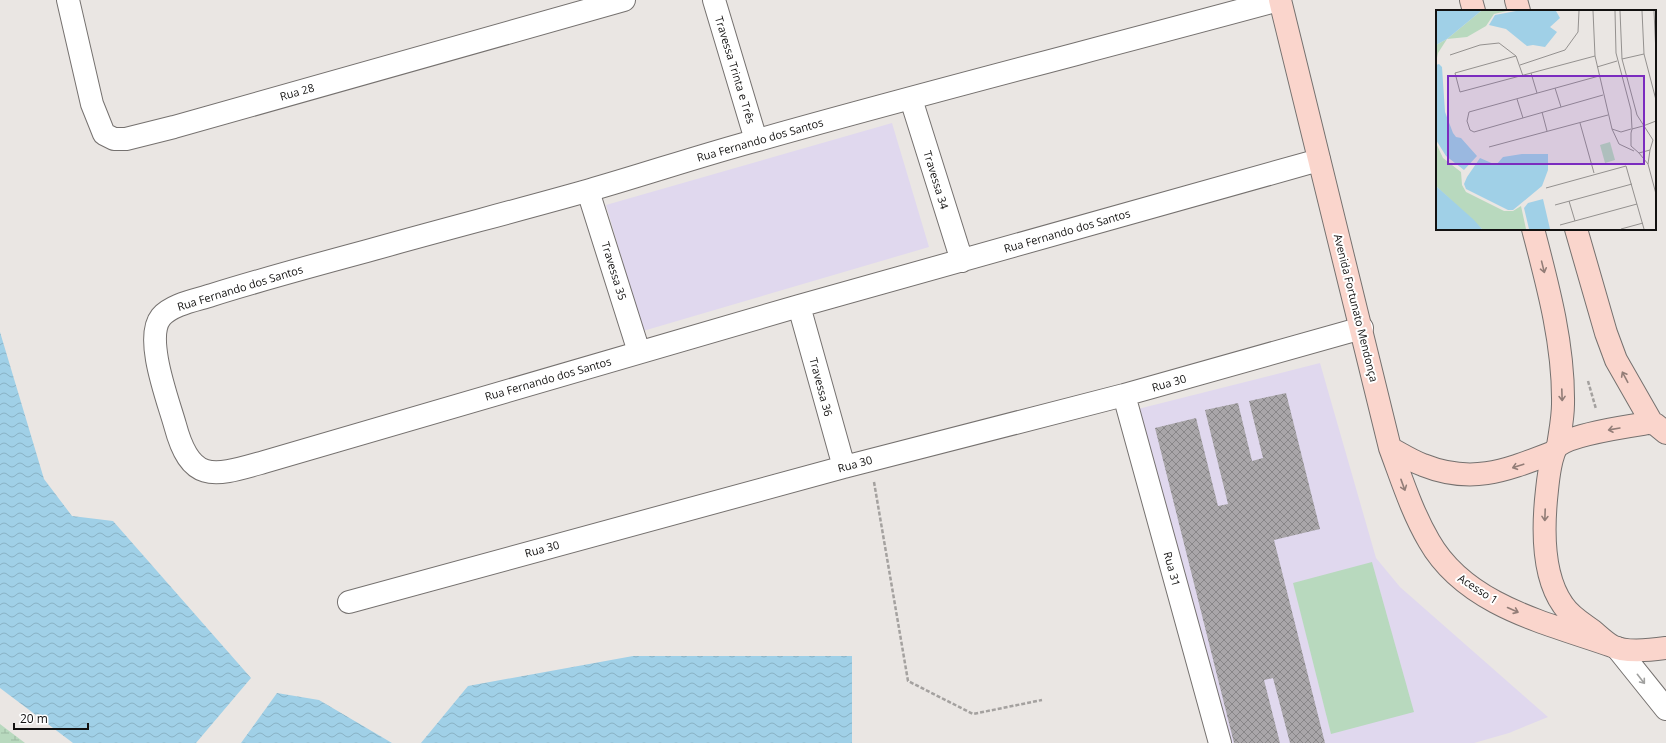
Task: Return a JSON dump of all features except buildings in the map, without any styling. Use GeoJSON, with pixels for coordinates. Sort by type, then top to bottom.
{"type":"FeatureCollection","features":[{"type":"Feature","properties":{"kind":"street","name":"Rua 28"},"geometry":{"type":"LineString","coordinates":[[68,0],[92,104],[100,128],[106,136],[120,139],[174,127],[624,0]]}},
{"type":"Feature","properties":{"kind":"street","name":"Travessa Trinta e Três"},"geometry":{"type":"LineString","coordinates":[[714,0],[756,140]]}},
{"type":"Feature","properties":{"kind":"street","name":"Rua Fernando dos Santos"},"geometry":{"type":"LineString","coordinates":[[1280,0],[756,140],[588,190],[273,276],[169,310],[163,314],[158,322],[154,342],[161,377],[176,431],[183,449],[196,467],[207,473],[222,473],[799,306],[1319,160]]}},
{"type":"Feature","properties":{"kind":"street","name":"Avenida Fortunato Mendonça"},"geometry":{"type":"LineString","coordinates":[[1280,0],[1362,328],[1390,448]]}},
{"type":"Feature","properties":{"kind":"street"},"geometry":{"type":"LineString","coordinates":[[1471,0],[1474,10]]}},
{"type":"Feature","properties":{"kind":"street"},"geometry":{"type":"LineString","coordinates":[[1516,0],[1519,10]]}},
{"type":"Feature","properties":{"kind":"street","name":"Travessa 34"},"geometry":{"type":"LineString","coordinates":[[911,99],[962,261]]}},
{"type":"Feature","properties":{"kind":"street","name":"Travessa 35"},"geometry":{"type":"LineString","coordinates":[[588,190],[639,352]]}},
{"type":"Feature","properties":{"kind":"street"},"geometry":{"type":"LineString","coordinates":[[1533,230],[1549,289],[1559,351],[1563,404],[1556,449],[1547,488],[1544,530],[1547,564],[1554,588],[1563,605],[1575,618],[1615,647],[1666,708]]}},
{"type":"Feature","properties":{"kind":"street"},"geometry":{"type":"LineString","coordinates":[[1390,448],[1422,465],[1439,471],[1472,476],[1505,470],[1556,449],[1575,439],[1603,431],[1660,425],[1616,360],[1604,326],[1576,230]]}},
{"type":"Feature","properties":{"kind":"street","name":"Travessa 36"},"geometry":{"type":"LineString","coordinates":[[799,306],[844,467]]}},
{"type":"Feature","properties":{"kind":"street","name":"Rua 30"},"geometry":{"type":"LineString","coordinates":[[349,602],[870,460],[1124,395],[1362,328]]}},
{"type":"Feature","properties":{"kind":"street","name":"Rua 31"},"geometry":{"type":"LineString","coordinates":[[1124,395],[1220,743]]}},
{"type":"Feature","properties":{"kind":"street","name":"Acesso 1"},"geometry":{"type":"LineString","coordinates":[[1390,448],[1407,496],[1429,542],[1454,573],[1489,599],[1532,618],[1615,647],[1646,650],[1666,648]]}},
{"type":"Feature","properties":{"kind":"path"},"geometry":{"type":"LineString","coordinates":[[870,460],[908,681],[973,714],[1042,700]]}},
{"type":"Feature","properties":{"kind":"shaded area"},"geometry":{"type":"Polygon","coordinates":[[[892,123],[929,247],[643,331],[606,205],[892,123]]]}},
{"type":"Feature","properties":{"kind":"shaded area"},"geometry":{"type":"Polygon","coordinates":[[[1320,363],[1376,558],[1400,587],[1548,717],[1509,733],[1474,743],[1225,743],[1134,410],[1320,363]]]}},
{"type":"Feature","properties":{"kind":"green space"},"geometry":{"type":"Polygon","coordinates":[[[1372,562],[1414,712],[1331,734],[1293,583],[1372,562]]]}},
{"type":"Feature","properties":{"kind":"green space"},"geometry":{"type":"Polygon","coordinates":[[[0,724],[25,743],[0,743],[0,724]]]}},
{"type":"Feature","properties":{"kind":"water"},"geometry":{"type":"Polygon","coordinates":[[[0,332],[44,479],[72,516],[113,521],[251,678],[196,743],[73,743],[0,688],[0,332]]]}},
{"type":"Feature","properties":{"kind":"water"},"geometry":{"type":"Polygon","coordinates":[[[633,656],[852,656],[852,743],[421,743],[468,686],[633,656]]]}},
{"type":"Feature","properties":{"kind":"water"},"geometry":{"type":"Polygon","coordinates":[[[277,693],[319,700],[392,743],[241,743],[277,693]]]}}]}
